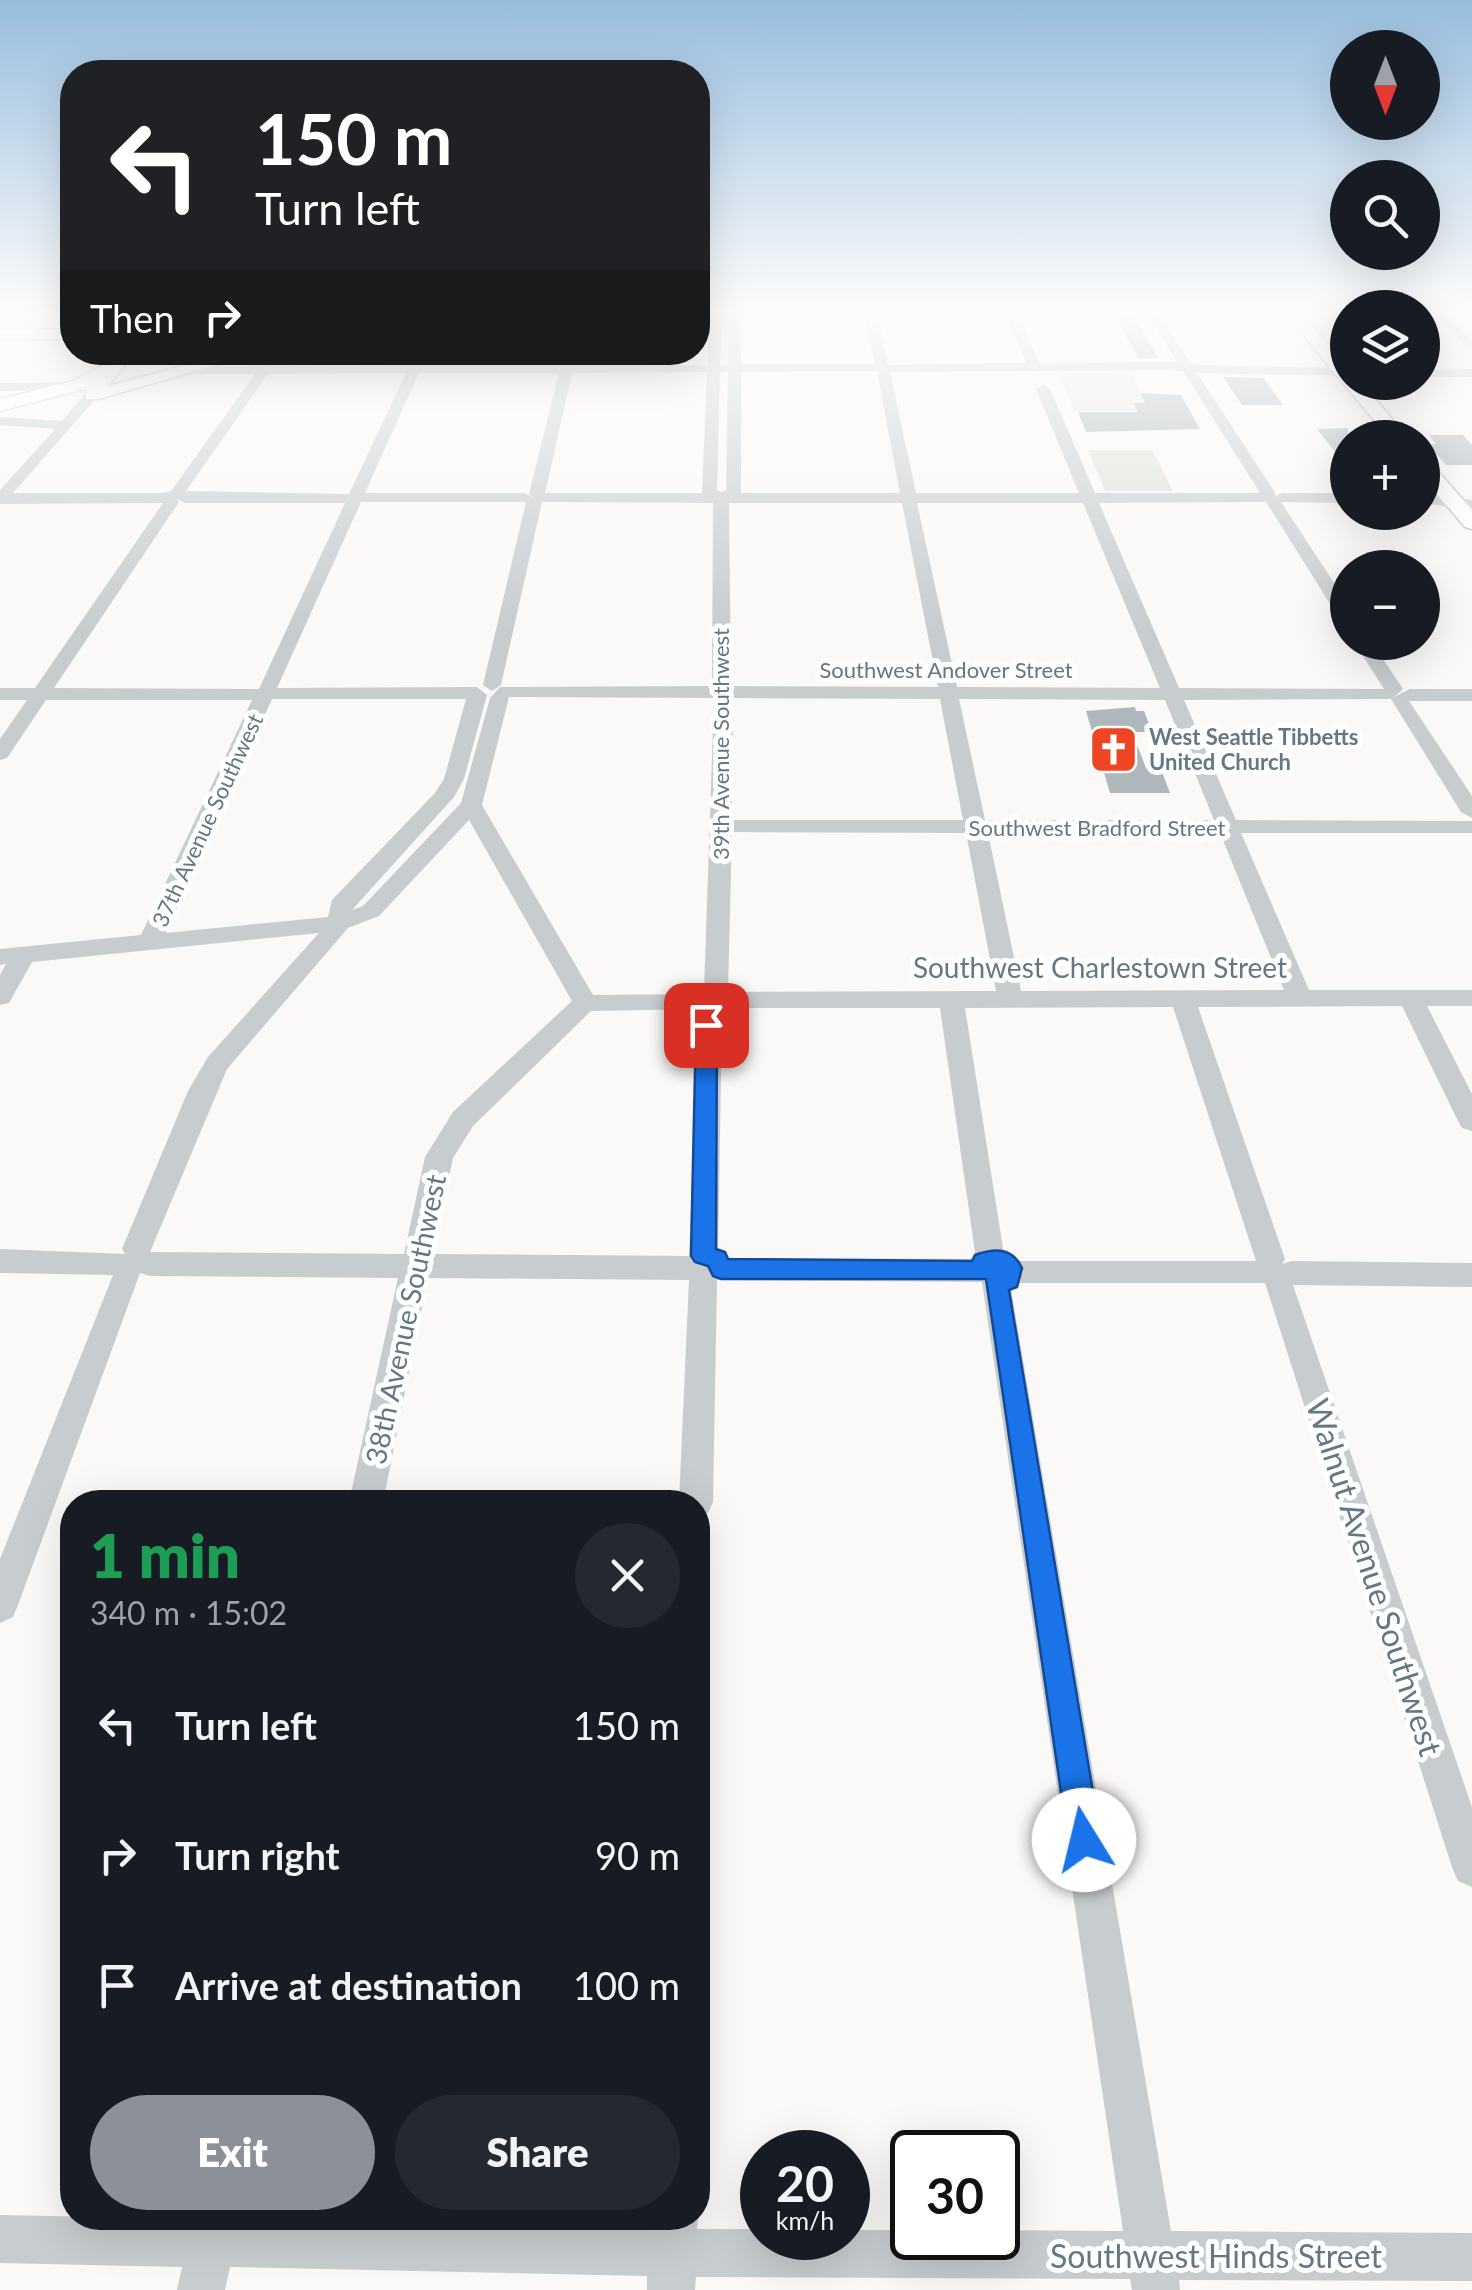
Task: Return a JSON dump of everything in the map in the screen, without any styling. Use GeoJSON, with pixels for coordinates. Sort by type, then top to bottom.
{"type":"FeatureCollection","features":[{"type":"Feature","properties":{"kind":"main road"},"geometry":{"type":"LineString","coordinates":[[1440,482],[1463,503],[1472,523]]}},
{"type":"Feature","properties":{"kind":"street"},"geometry":{"type":"LineString","coordinates":[[28,418],[41,424],[70,420]]}},
{"type":"Feature","properties":{"kind":"street"},"geometry":{"type":"LineString","coordinates":[[0,754],[231,418]]}},
{"type":"Feature","properties":{"kind":"street","name":"37th Avenue Southwest"},"geometry":{"type":"LineString","coordinates":[[151,940],[391,418]]}},
{"type":"Feature","properties":{"kind":"street"},"geometry":{"type":"LineString","coordinates":[[0,997],[12,955],[340,923],[371,911],[471,805],[491,692],[554,418]]}},
{"type":"Feature","properties":{"kind":"street","name":"39th Avenue Southwest"},"geometry":{"type":"LineString","coordinates":[[712,418],[710,492],[721,498]]}},
{"type":"Feature","properties":{"kind":"street","name":"39th Avenue Southwest"},"geometry":{"type":"LineString","coordinates":[[721,498],[734,492],[735,418]]}},
{"type":"Feature","properties":{"kind":"street"},"geometry":{"type":"LineString","coordinates":[[893,418],[1010,997]]}},
{"type":"Feature","properties":{"kind":"street"},"geometry":{"type":"LineString","coordinates":[[1056,418],[1300,998]]}},
{"type":"Feature","properties":{"kind":"street"},"geometry":{"type":"LineString","coordinates":[[1220,418],[1330,590]]}},
{"type":"Feature","properties":{"kind":"street"},"geometry":{"type":"LineString","coordinates":[[0,498],[70,420]]}},
{"type":"Feature","properties":{"kind":"street"},"geometry":{"type":"LineString","coordinates":[[0,498],[1330,498]]}},
{"type":"Feature","properties":{"kind":"street","name":"39th Avenue Southwest"},"geometry":{"type":"LineString","coordinates":[[696,1490],[712,1001],[722,826],[721,498]]}},
{"type":"Feature","properties":{"kind":"street"},"geometry":{"type":"LineString","coordinates":[[1375,660],[1472,812]]}},
{"type":"Feature","properties":{"kind":"street"},"geometry":{"type":"LineString","coordinates":[[0,1605],[201,1091],[217,1064],[340,923],[340,906],[443,797],[491,692]]}},
{"type":"Feature","properties":{"kind":"street","name":"Southwest Andover Street"},"geometry":{"type":"LineString","coordinates":[[0,694],[1472,695]]}},
{"type":"Feature","properties":{"kind":"street"},"geometry":{"type":"LineString","coordinates":[[471,805],[585,1003]]}},
{"type":"Feature","properties":{"kind":"street","name":"Southwest Bradford Street"},"geometry":{"type":"LineString","coordinates":[[722,826],[1472,827]]}},
{"type":"Feature","properties":{"kind":"street"},"geometry":{"type":"LineString","coordinates":[[951,997],[1153,2273]]}},
{"type":"Feature","properties":{"kind":"street","name":"Southwest Charlestown Street"},"geometry":{"type":"LineString","coordinates":[[585,1003],[951,997],[1472,998]]}},
{"type":"Feature","properties":{"kind":"street","name":"Walnut Avenue Southwest"},"geometry":{"type":"LineString","coordinates":[[1182,997],[1472,1867]]}},
{"type":"Feature","properties":{"kind":"street"},"geometry":{"type":"LineString","coordinates":[[1410,998],[1472,1121]]}},
{"type":"Feature","properties":{"kind":"street","name":"38th Avenue Southwest"},"geometry":{"type":"LineString","coordinates":[[369,1490],[439,1157],[448,1138],[585,1003]]}},
{"type":"Feature","properties":{"kind":"street"},"geometry":{"type":"LineString","coordinates":[[0,1261],[1472,1274]]}},
{"type":"Feature","properties":{"kind":"street","name":"Southwest Hinds Street"},"geometry":{"type":"LineString","coordinates":[[0,2239],[209,2251],[673,2253],[1153,2273],[1472,2257]]}},
{"type":"Feature","properties":{"kind":"shaded area"},"geometry":{"type":"Polygon","coordinates":[[[1088,450],[1152,450],[1173,491],[1105,491],[1088,450]]]}},
{"type":"Feature","properties":{"kind":"building"},"geometry":{"type":"Polygon","coordinates":[[[1080,418],[1194,418],[1200,429],[1086,432],[1080,418]]]}},
{"type":"Feature","properties":{"kind":"building"},"geometry":{"type":"Polygon","coordinates":[[[1317,429],[1330,429],[1330,445],[1317,429]]]}},
{"type":"Feature","properties":{"kind":"building"},"geometry":{"type":"Polygon","coordinates":[[[1440,435],[1463,435],[1472,445],[1472,465],[1446,465],[1440,458],[1440,435]]]}},
{"type":"Feature","properties":{"kind":"building","name":"West Seattle Tibbetts United Church"},"geometry":{"type":"Polygon","coordinates":[[[1135,707],[1136,711],[1144,711],[1152,732],[1132,732],[1146,768],[1162,772],[1170,793],[1110,793],[1086,711],[1135,707]]]}},
{"type":"Feature","properties":{"kind":"place","name":"West Seattle Tibbetts United Church"},"geometry":{"type":"Point","coordinates":[1114,749]}},
{"type":"Feature","properties":{"kind":"route"},"geometry":{"type":"LineString","coordinates":[[706,1025],[704,1256],[716,1259],[721,1269],[980,1271],[981,1264],[993,1258],[1010,1268],[1008,1280],[996,1284],[1084,1840]]}}]}
